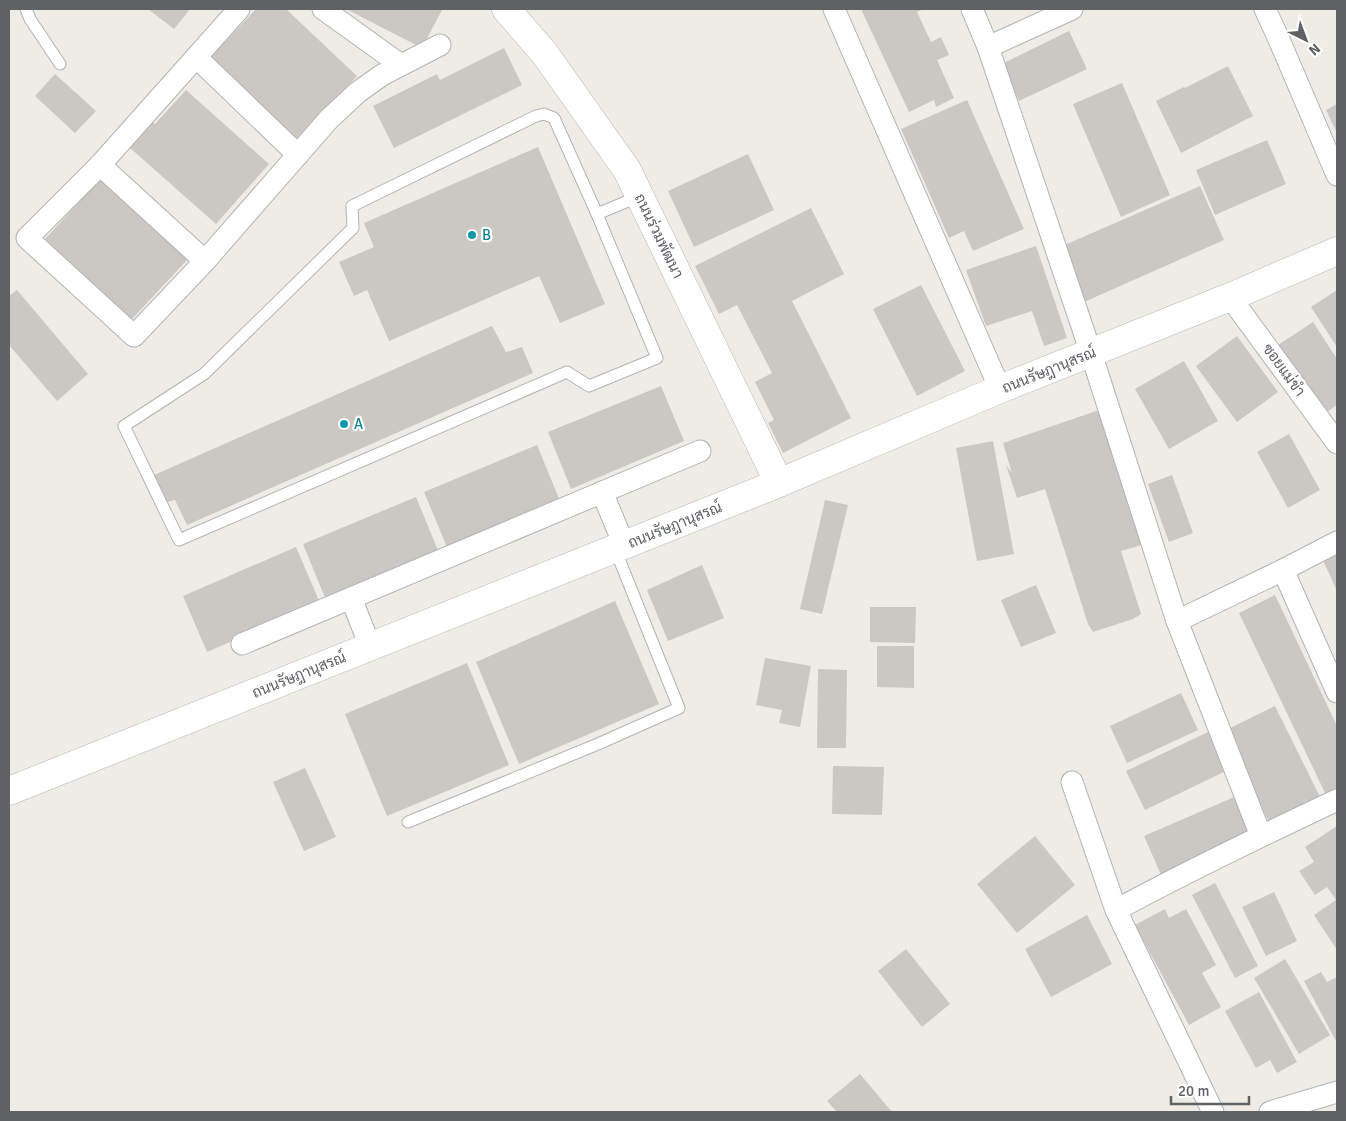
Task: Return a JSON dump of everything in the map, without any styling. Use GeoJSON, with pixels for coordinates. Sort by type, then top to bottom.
{"type":"FeatureCollection","features":[{"type":"Feature","properties":{"kind":"street"},"geometry":{"type":"LineString","coordinates":[[239,9],[100,164],[27,238],[134,336],[205,261],[329,119],[358,92],[382,75],[440,45]]}},
{"type":"Feature","properties":{"kind":"street"},"geometry":{"type":"LineString","coordinates":[[323,9],[401,65]]}},
{"type":"Feature","properties":{"kind":"street","name":"ถนนร่วมพัฒนา"},"geometry":{"type":"LineString","coordinates":[[506,9],[551,62],[627,170],[779,483]]}},
{"type":"Feature","properties":{"kind":"street"},"geometry":{"type":"LineString","coordinates":[[834,9],[1000,389]]}},
{"type":"Feature","properties":{"kind":"street"},"geometry":{"type":"LineString","coordinates":[[972,9],[988,47],[1091,353],[1177,621],[1261,836]]}},
{"type":"Feature","properties":{"kind":"street"},"geometry":{"type":"LineString","coordinates":[[988,47],[1072,9]]}},
{"type":"Feature","properties":{"kind":"street"},"geometry":{"type":"LineString","coordinates":[[1265,9],[1337,175]]}},
{"type":"Feature","properties":{"kind":"street"},"geometry":{"type":"LineString","coordinates":[[196,57],[298,155]]}},
{"type":"Feature","properties":{"kind":"street"},"geometry":{"type":"LineString","coordinates":[[100,164],[205,261]]}},
{"type":"Feature","properties":{"kind":"street","name":"ถนนรัษฎานุสรณ์"},"geometry":{"type":"LineString","coordinates":[[9,791],[779,483],[1000,389],[1230,297],[1337,251]]}},
{"type":"Feature","properties":{"kind":"street","name":"ซอยแม่ขำ"},"geometry":{"type":"LineString","coordinates":[[1230,297],[1337,444]]}},
{"type":"Feature","properties":{"kind":"street"},"geometry":{"type":"LineString","coordinates":[[242,644],[700,451]]}},
{"type":"Feature","properties":{"kind":"street"},"geometry":{"type":"LineString","coordinates":[[602,492],[619,547]]}},
{"type":"Feature","properties":{"kind":"street"},"geometry":{"type":"LineString","coordinates":[[1177,621],[1337,542]]}},
{"type":"Feature","properties":{"kind":"street"},"geometry":{"type":"LineString","coordinates":[[1283,570],[1337,692]]}},
{"type":"Feature","properties":{"kind":"street"},"geometry":{"type":"LineString","coordinates":[[351,598],[370,646]]}},
{"type":"Feature","properties":{"kind":"street"},"geometry":{"type":"LineString","coordinates":[[1072,782],[1116,910],[1213,1112]]}},
{"type":"Feature","properties":{"kind":"street"},"geometry":{"type":"LineString","coordinates":[[1116,910],[1261,836],[1337,800]]}},
{"type":"Feature","properties":{"kind":"street"},"geometry":{"type":"LineString","coordinates":[[1270,1112],[1337,1092]]}},
{"type":"Feature","properties":{"kind":"lane"},"geometry":{"type":"LineString","coordinates":[[26,9],[30,19],[60,64]]}},
{"type":"Feature","properties":{"kind":"lane"},"geometry":{"type":"LineString","coordinates":[[544,114],[554,118],[597,214],[657,358],[589,386],[566,372],[179,540],[124,426],[204,374],[352,228],[352,206],[536,116],[544,114]]}},
{"type":"Feature","properties":{"kind":"lane"},"geometry":{"type":"LineString","coordinates":[[597,214],[640,196]]}},
{"type":"Feature","properties":{"kind":"lane"},"geometry":{"type":"LineString","coordinates":[[408,822],[598,744],[679,708],[619,547]]}},
{"type":"Feature","properties":{"kind":"building"},"geometry":{"type":"Polygon","coordinates":[[[148,9],[190,9],[174,29],[148,9]]]}},
{"type":"Feature","properties":{"kind":"building"},"geometry":{"type":"Polygon","coordinates":[[[256,9],[286,9],[357,76],[297,140],[210,58],[256,9]]]}},
{"type":"Feature","properties":{"kind":"building"},"geometry":{"type":"Polygon","coordinates":[[[346,9],[440,9],[442,10],[422,48],[346,9]]]}},
{"type":"Feature","properties":{"kind":"building"},"geometry":{"type":"Polygon","coordinates":[[[861,9],[924,9],[917,12],[931,42],[941,37],[949,55],[937,60],[954,98],[936,107],[934,100],[909,112],[861,9]]]}},
{"type":"Feature","properties":{"kind":"building"},"geometry":{"type":"Polygon","coordinates":[[[1069,31],[1087,69],[1019,101],[1002,64],[1069,31]]]}},
{"type":"Feature","properties":{"kind":"building"},"geometry":{"type":"Polygon","coordinates":[[[504,48],[522,85],[394,148],[373,106],[437,74],[440,80],[504,48]]]}},
{"type":"Feature","properties":{"kind":"building"},"geometry":{"type":"Polygon","coordinates":[[[1228,66],[1253,116],[1181,153],[1156,101],[1228,66]]]}},
{"type":"Feature","properties":{"kind":"building"},"geometry":{"type":"Polygon","coordinates":[[[55,74],[96,111],[75,133],[35,96],[55,74]]]}},
{"type":"Feature","properties":{"kind":"building"},"geometry":{"type":"Polygon","coordinates":[[[1122,83],[1170,195],[1121,217],[1073,104],[1122,83]]]}},
{"type":"Feature","properties":{"kind":"building"},"geometry":{"type":"Polygon","coordinates":[[[186,90],[269,164],[216,224],[129,147],[151,121],[155,124],[186,90]]]}},
{"type":"Feature","properties":{"kind":"building"},"geometry":{"type":"Polygon","coordinates":[[[967,100],[1024,229],[973,251],[964,231],[949,238],[901,129],[967,100]]]}},
{"type":"Feature","properties":{"kind":"building"},"geometry":{"type":"Polygon","coordinates":[[[1337,104],[1337,133],[1326,110],[1337,104]]]}},
{"type":"Feature","properties":{"kind":"building"},"geometry":{"type":"Polygon","coordinates":[[[1267,140],[1286,184],[1215,215],[1196,170],[1267,140]]]}},
{"type":"Feature","properties":{"kind":"building","name":"B"},"geometry":{"type":"Polygon","coordinates":[[[538,147],[605,304],[560,323],[539,276],[389,341],[367,290],[354,296],[339,262],[374,247],[364,223],[538,147]]]}},
{"type":"Feature","properties":{"kind":"building"},"geometry":{"type":"Polygon","coordinates":[[[748,154],[774,210],[694,247],[668,191],[748,154]]]}},
{"type":"Feature","properties":{"kind":"building"},"geometry":{"type":"Polygon","coordinates":[[[102,177],[189,258],[131,320],[45,239],[102,177]]]}},
{"type":"Feature","properties":{"kind":"building"},"geometry":{"type":"Polygon","coordinates":[[[1200,186],[1224,240],[1084,302],[1060,247],[1200,186]]]}},
{"type":"Feature","properties":{"kind":"building"},"geometry":{"type":"Polygon","coordinates":[[[811,208],[844,274],[792,301],[851,418],[783,453],[768,423],[774,420],[755,382],[772,373],[737,305],[719,314],[695,266],[811,208]]]}},
{"type":"Feature","properties":{"kind":"building"},"geometry":{"type":"Polygon","coordinates":[[[1036,246],[1067,338],[1044,346],[1032,311],[986,326],[966,270],[1036,246]]]}},
{"type":"Feature","properties":{"kind":"building"},"geometry":{"type":"Polygon","coordinates":[[[921,285],[965,371],[917,396],[873,309],[921,285]]]}},
{"type":"Feature","properties":{"kind":"building"},"geometry":{"type":"Polygon","coordinates":[[[17,290],[88,374],[57,401],[9,345],[9,296],[17,290]]]}},
{"type":"Feature","properties":{"kind":"building"},"geometry":{"type":"Polygon","coordinates":[[[1337,290],[1337,347],[1311,307],[1337,290]]]}},
{"type":"Feature","properties":{"kind":"building"},"geometry":{"type":"Polygon","coordinates":[[[1313,322],[1337,359],[1337,405],[1321,416],[1275,347],[1313,322]]]}},
{"type":"Feature","properties":{"kind":"building","name":"A"},"geometry":{"type":"Polygon","coordinates":[[[492,326],[506,352],[522,347],[533,373],[187,525],[175,500],[167,502],[154,475],[492,326]]]}},
{"type":"Feature","properties":{"kind":"building"},"geometry":{"type":"Polygon","coordinates":[[[1237,336],[1278,392],[1237,422],[1196,366],[1237,336]]]}},
{"type":"Feature","properties":{"kind":"building"},"geometry":{"type":"Polygon","coordinates":[[[1184,361],[1218,421],[1169,449],[1135,389],[1184,361]]]}},
{"type":"Feature","properties":{"kind":"building"},"geometry":{"type":"Polygon","coordinates":[[[661,386],[684,441],[571,489],[548,432],[661,386]]]}},
{"type":"Feature","properties":{"kind":"building"},"geometry":{"type":"Polygon","coordinates":[[[1102,409],[1145,544],[1121,551],[1141,614],[1133,619],[1093,632],[1088,624],[1045,489],[1017,498],[1006,465],[1012,473],[1003,443],[1102,409]]]}},
{"type":"Feature","properties":{"kind":"building"},"geometry":{"type":"Polygon","coordinates":[[[1289,434],[1320,490],[1288,508],[1257,452],[1289,434]]]}},
{"type":"Feature","properties":{"kind":"building"},"geometry":{"type":"Polygon","coordinates":[[[993,441],[1014,554],[977,561],[956,448],[993,441]]]}},
{"type":"Feature","properties":{"kind":"building"},"geometry":{"type":"Polygon","coordinates":[[[537,445],[560,501],[447,547],[424,492],[537,445]]]}},
{"type":"Feature","properties":{"kind":"building"},"geometry":{"type":"Polygon","coordinates":[[[1172,475],[1193,533],[1169,542],[1148,484],[1172,475]]]}},
{"type":"Feature","properties":{"kind":"building"},"geometry":{"type":"Polygon","coordinates":[[[416,497],[439,553],[326,600],[303,544],[416,497]]]}},
{"type":"Feature","properties":{"kind":"building"},"geometry":{"type":"Polygon","coordinates":[[[825,500],[848,505],[822,614],[800,609],[825,500]]]}},
{"type":"Feature","properties":{"kind":"building"},"geometry":{"type":"Polygon","coordinates":[[[296,547],[320,603],[207,652],[183,596],[296,547]]]}},
{"type":"Feature","properties":{"kind":"building"},"geometry":{"type":"Polygon","coordinates":[[[1337,553],[1337,591],[1323,560],[1337,553]]]}},
{"type":"Feature","properties":{"kind":"building"},"geometry":{"type":"Polygon","coordinates":[[[702,565],[724,618],[668,641],[647,590],[702,565]]]}},
{"type":"Feature","properties":{"kind":"building"},"geometry":{"type":"Polygon","coordinates":[[[1036,585],[1056,633],[1021,647],[1001,600],[1036,585]]]}},
{"type":"Feature","properties":{"kind":"building"},"geometry":{"type":"Polygon","coordinates":[[[1275,595],[1337,726],[1337,792],[1327,797],[1239,613],[1275,595]]]}},
{"type":"Feature","properties":{"kind":"building"},"geometry":{"type":"Polygon","coordinates":[[[615,601],[659,704],[519,764],[476,662],[615,601]]]}},
{"type":"Feature","properties":{"kind":"building"},"geometry":{"type":"Polygon","coordinates":[[[870,607],[916,607],[915,643],[870,642],[870,607]]]}},
{"type":"Feature","properties":{"kind":"building"},"geometry":{"type":"Polygon","coordinates":[[[877,646],[914,646],[914,688],[877,687],[877,646]]]}},
{"type":"Feature","properties":{"kind":"building"},"geometry":{"type":"Polygon","coordinates":[[[765,658],[811,666],[800,727],[779,723],[782,710],[756,705],[765,658]]]}},
{"type":"Feature","properties":{"kind":"building"},"geometry":{"type":"Polygon","coordinates":[[[467,663],[509,765],[387,816],[345,714],[467,663]]]}},
{"type":"Feature","properties":{"kind":"building"},"geometry":{"type":"Polygon","coordinates":[[[818,669],[847,670],[846,748],[817,748],[818,669]]]}},
{"type":"Feature","properties":{"kind":"building"},"geometry":{"type":"Polygon","coordinates":[[[1181,693],[1198,730],[1127,763],[1110,726],[1181,693]]]}},
{"type":"Feature","properties":{"kind":"building"},"geometry":{"type":"Polygon","coordinates":[[[1275,706],[1323,803],[1272,828],[1224,731],[1275,706]]]}},
{"type":"Feature","properties":{"kind":"building"},"geometry":{"type":"Polygon","coordinates":[[[1208,732],[1226,771],[1145,810],[1126,771],[1208,732]]]}},
{"type":"Feature","properties":{"kind":"building"},"geometry":{"type":"Polygon","coordinates":[[[833,766],[884,767],[882,815],[832,814],[833,766]]]}},
{"type":"Feature","properties":{"kind":"building"},"geometry":{"type":"Polygon","coordinates":[[[305,768],[336,837],[304,851],[273,782],[305,768]]]}},
{"type":"Feature","properties":{"kind":"building"},"geometry":{"type":"Polygon","coordinates":[[[1239,795],[1257,836],[1162,877],[1144,836],[1239,795]]]}},
{"type":"Feature","properties":{"kind":"building"},"geometry":{"type":"Polygon","coordinates":[[[1337,826],[1337,950],[1314,915],[1336,900],[1327,887],[1315,895],[1299,871],[1314,862],[1305,847],[1337,826]]]}},
{"type":"Feature","properties":{"kind":"building"},"geometry":{"type":"Polygon","coordinates":[[[1035,836],[1075,885],[1017,933],[977,884],[1035,836]]]}},
{"type":"Feature","properties":{"kind":"building"},"geometry":{"type":"Polygon","coordinates":[[[1215,883],[1258,966],[1235,978],[1192,895],[1215,883]]]}},
{"type":"Feature","properties":{"kind":"building"},"geometry":{"type":"Polygon","coordinates":[[[1274,892],[1297,941],[1266,956],[1242,907],[1274,892]]]}},
{"type":"Feature","properties":{"kind":"building"},"geometry":{"type":"Polygon","coordinates":[[[1165,909],[1169,918],[1186,909],[1216,965],[1202,973],[1221,1007],[1189,1025],[1135,925],[1165,909]]]}},
{"type":"Feature","properties":{"kind":"building"},"geometry":{"type":"Polygon","coordinates":[[[1087,915],[1112,964],[1051,997],[1025,949],[1087,915]]]}},
{"type":"Feature","properties":{"kind":"building"},"geometry":{"type":"Polygon","coordinates":[[[906,949],[950,1004],[922,1027],[878,971],[906,949]]]}},
{"type":"Feature","properties":{"kind":"building"},"geometry":{"type":"Polygon","coordinates":[[[1285,959],[1330,1035],[1299,1054],[1254,978],[1285,959]]]}},
{"type":"Feature","properties":{"kind":"building"},"geometry":{"type":"Polygon","coordinates":[[[1321,972],[1327,982],[1337,977],[1337,1043],[1304,981],[1321,972]]]}},
{"type":"Feature","properties":{"kind":"building"},"geometry":{"type":"Polygon","coordinates":[[[1259,992],[1297,1062],[1277,1073],[1270,1060],[1256,1068],[1225,1011],[1259,992]]]}},
{"type":"Feature","properties":{"kind":"building"},"geometry":{"type":"Polygon","coordinates":[[[860,1074],[892,1112],[837,1112],[827,1101],[860,1074]]]}},
{"type":"Feature","properties":{"kind":"place","name":"B"},"geometry":{"type":"Point","coordinates":[472,235]}},
{"type":"Feature","properties":{"kind":"place","name":"A"},"geometry":{"type":"Point","coordinates":[344,424]}}]}
